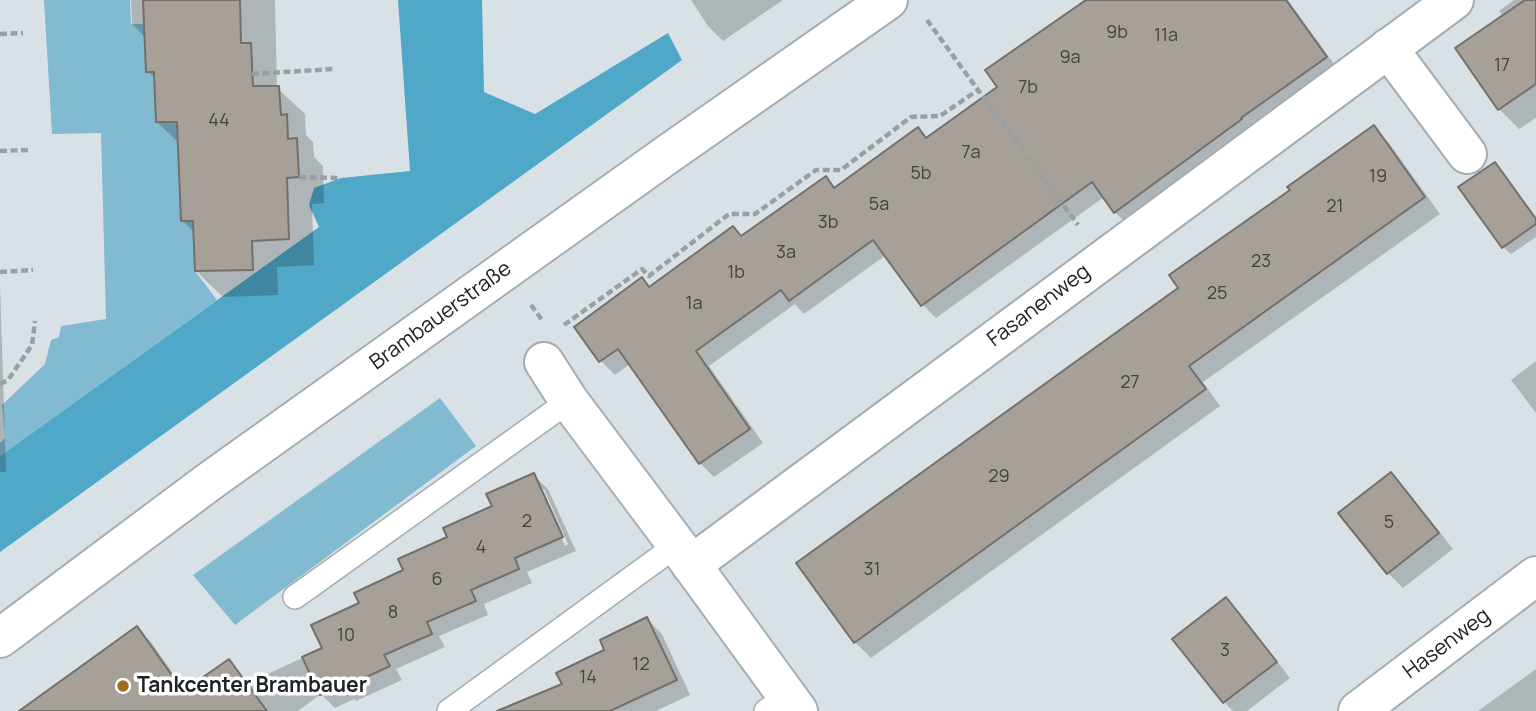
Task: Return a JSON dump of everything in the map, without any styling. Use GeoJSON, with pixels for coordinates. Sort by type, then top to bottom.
{"type":"FeatureCollection","features":[{"type":"Feature","properties":{"kind":"street","name":"Fasanenweg"},"geometry":{"type":"LineString","coordinates":[[684,555],[1103,258],[1454,0]]}},
{"type":"Feature","properties":{"kind":"street","name":"Brambauerstraße"},"geometry":{"type":"LineString","coordinates":[[0,638],[211,481],[505,270],[904,6]]}},
{"type":"Feature","properties":{"kind":"street"},"geometry":{"type":"LineString","coordinates":[[1388,48],[1467,154]]}},
{"type":"Feature","properties":{"kind":"street"},"geometry":{"type":"LineString","coordinates":[[548,348],[569,401],[684,555],[784,706]]}},
{"type":"Feature","properties":{"kind":"street","name":"Hasenweg"},"geometry":{"type":"LineString","coordinates":[[1358,711],[1536,576]]}},
{"type":"Feature","properties":{"kind":"lane"},"geometry":{"type":"LineString","coordinates":[[295,597],[569,401]]}},
{"type":"Feature","properties":{"kind":"lane"},"geometry":{"type":"LineString","coordinates":[[449,711],[684,555]]}},
{"type":"Feature","properties":{"kind":"path"},"geometry":{"type":"LineString","coordinates":[[904,6],[978,90],[1103,258]]}},
{"type":"Feature","properties":{"kind":"path"},"geometry":{"type":"LineString","coordinates":[[0,34],[23,33]]}},
{"type":"Feature","properties":{"kind":"path"},"geometry":{"type":"LineString","coordinates":[[252,74],[334,69]]}},
{"type":"Feature","properties":{"kind":"path"},"geometry":{"type":"LineString","coordinates":[[505,270],[548,348],[642,269],[649,276],[729,214],[755,214],[816,170],[841,170],[911,117],[940,116],[978,90]]}},
{"type":"Feature","properties":{"kind":"path"},"geometry":{"type":"LineString","coordinates":[[0,151],[28,149]]}},
{"type":"Feature","properties":{"kind":"path"},"geometry":{"type":"LineString","coordinates":[[299,177],[341,178]]}},
{"type":"Feature","properties":{"kind":"path"},"geometry":{"type":"LineString","coordinates":[[0,272],[33,270]]}},
{"type":"Feature","properties":{"kind":"path"},"geometry":{"type":"LineString","coordinates":[[0,384],[8,380],[32,345],[35,321]]}},
{"type":"Feature","properties":{"kind":"shaded area"},"geometry":{"type":"Polygon","coordinates":[[[44,0],[130,0],[131,24],[153,24],[165,71],[155,96],[156,122],[177,122],[181,220],[206,220],[194,246],[195,271],[217,300],[0,456],[0,443],[5,438],[2,405],[45,364],[51,340],[59,337],[61,326],[106,319],[101,133],[52,134],[44,0]]]}},
{"type":"Feature","properties":{"kind":"shaded area"},"geometry":{"type":"Polygon","coordinates":[[[398,0],[482,0],[484,92],[535,114],[668,33],[682,60],[0,552],[0,456],[319,227],[309,205],[314,188],[341,178],[410,171],[398,0]]]}},
{"type":"Feature","properties":{"kind":"shaded area"},"geometry":{"type":"Polygon","coordinates":[[[440,398],[476,446],[235,625],[193,575],[440,398]]]}},
{"type":"Feature","properties":{"kind":"building"},"geometry":{"type":"Polygon","coordinates":[[[143,0],[240,0],[241,43],[251,43],[253,86],[279,86],[281,115],[287,114],[288,139],[297,138],[299,177],[287,178],[289,239],[252,241],[253,270],[195,271],[193,221],[181,221],[177,122],[156,122],[154,72],[146,72],[143,0]]]}},
{"type":"Feature","properties":{"kind":"building"},"geometry":{"type":"Polygon","coordinates":[[[1086,0],[1286,0],[1327,57],[1114,213],[1092,182],[921,306],[873,240],[789,301],[781,290],[696,351],[750,429],[699,464],[618,349],[599,362],[574,327],[642,277],[649,287],[733,226],[741,236],[826,176],[834,188],[918,127],[926,138],[997,87],[985,70],[1086,0]]]}},
{"type":"Feature","properties":{"kind":"building"},"geometry":{"type":"Polygon","coordinates":[[[1525,0],[1536,0],[1536,84],[1498,110],[1455,48],[1525,0]]]}},
{"type":"Feature","properties":{"kind":"building"},"geometry":{"type":"Polygon","coordinates":[[[1374,125],[1425,197],[1189,366],[1206,389],[854,643],[796,563],[1178,288],[1169,275],[1290,190],[1287,187],[1374,125]]]}},
{"type":"Feature","properties":{"kind":"building"},"geometry":{"type":"Polygon","coordinates":[[[1495,162],[1536,219],[1536,224],[1502,248],[1458,187],[1495,162]]]}},
{"type":"Feature","properties":{"kind":"building"},"geometry":{"type":"Polygon","coordinates":[[[1391,472],[1439,533],[1387,574],[1338,513],[1391,472]]]}},
{"type":"Feature","properties":{"kind":"building"},"geometry":{"type":"Polygon","coordinates":[[[534,473],[563,537],[515,558],[519,569],[471,590],[476,601],[427,622],[432,634],[384,655],[390,666],[341,689],[340,686],[320,695],[302,657],[322,648],[311,625],[359,603],[354,593],[403,570],[398,559],[447,537],[443,528],[492,506],[486,494],[534,473]]]}},
{"type":"Feature","properties":{"kind":"building"},"geometry":{"type":"Polygon","coordinates":[[[1226,597],[1277,662],[1223,703],[1172,639],[1226,597]]]}},
{"type":"Feature","properties":{"kind":"building"},"geometry":{"type":"Polygon","coordinates":[[[647,617],[677,680],[610,711],[497,711],[562,684],[556,673],[604,650],[600,640],[647,617]]]}},
{"type":"Feature","properties":{"kind":"building"},"geometry":{"type":"Polygon","coordinates":[[[137,626],[183,691],[229,659],[267,711],[19,711],[137,626]]]}},
{"type":"Feature","properties":{"kind":"place","name":"Tankcenter Brambauer"},"geometry":{"type":"Point","coordinates":[123,686]}}]}
